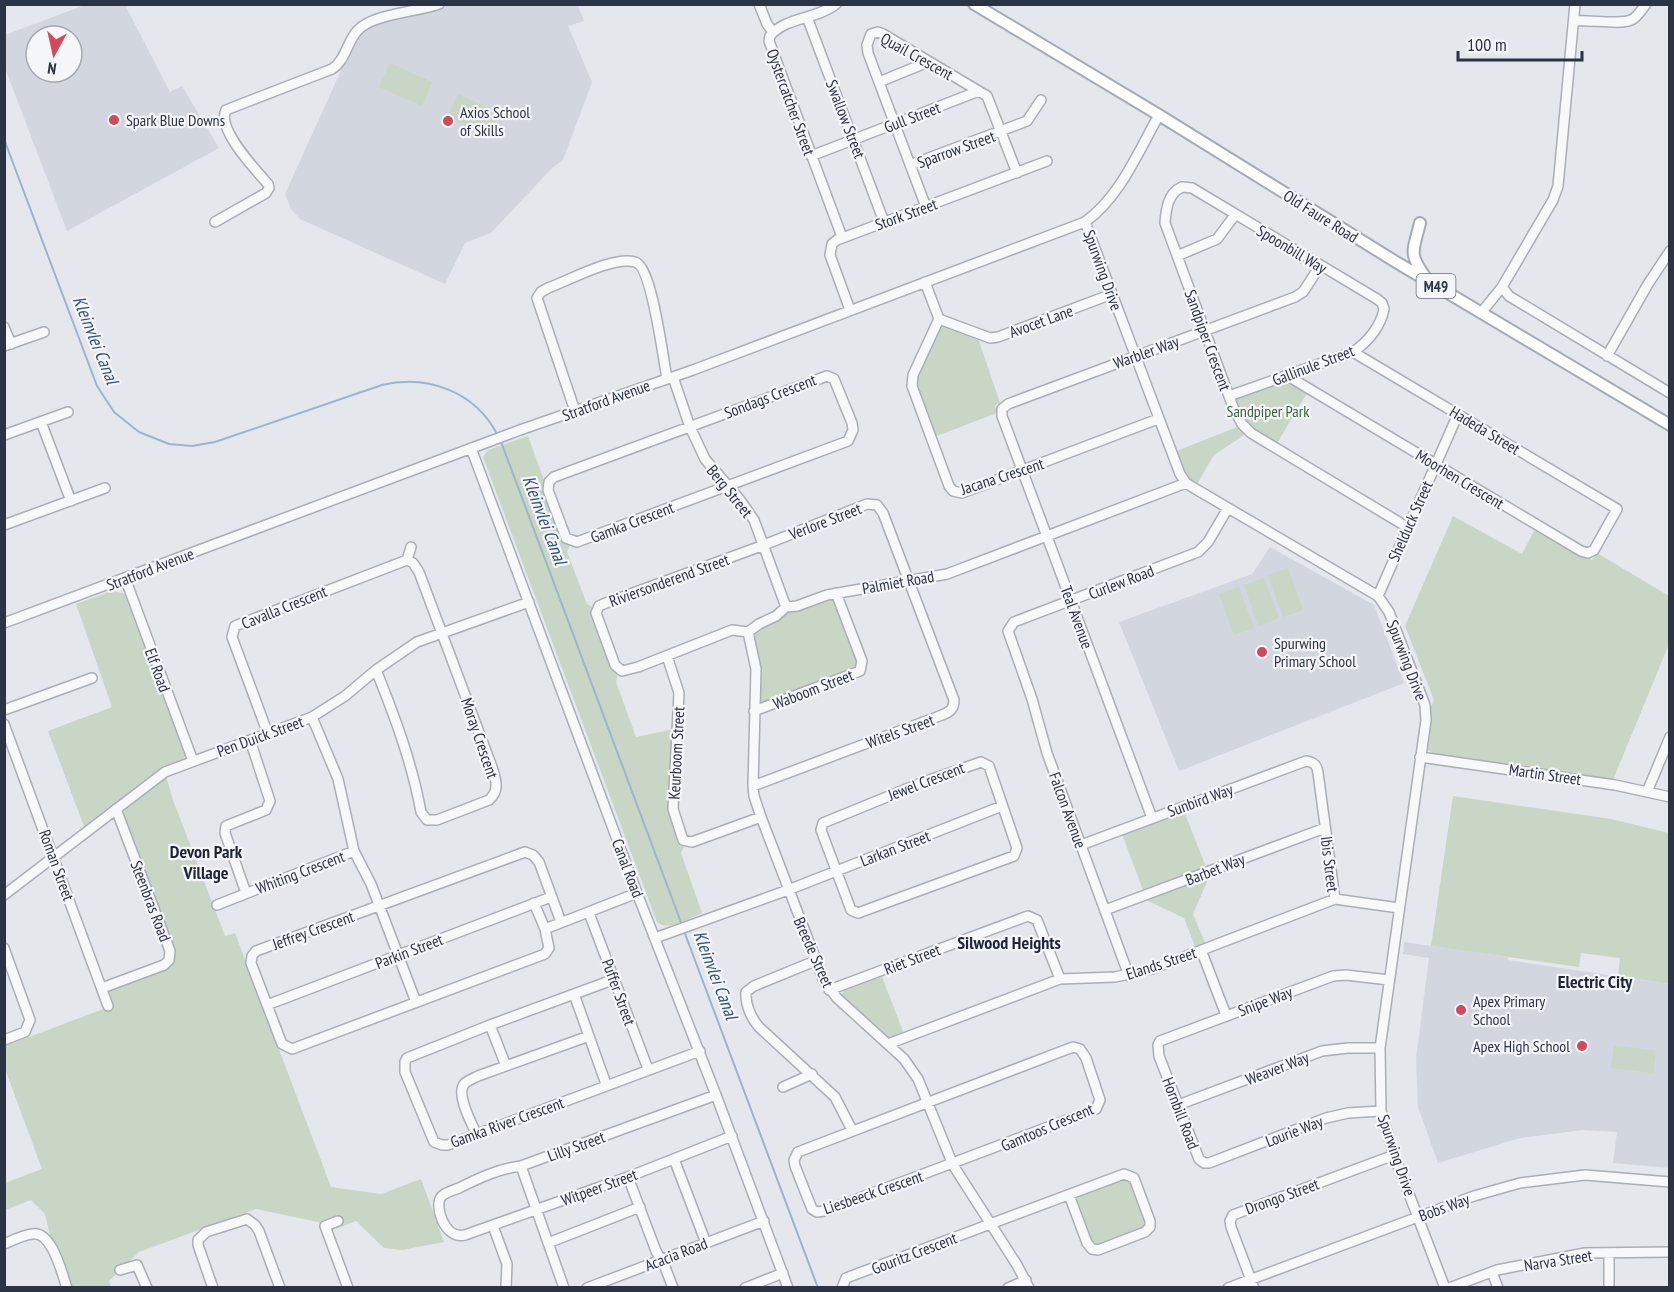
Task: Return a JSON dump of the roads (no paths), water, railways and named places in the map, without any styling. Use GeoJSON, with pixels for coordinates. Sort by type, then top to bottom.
{"type":"FeatureCollection","features":[{"type":"Feature","properties":{"kind":"main road","name":"Old Faure Road"},"geometry":{"type":"LineString","coordinates":[[974,4],[1481,313],[1670,425]]}},
{"type":"Feature","properties":{"kind":"main road"},"geometry":{"type":"LineString","coordinates":[[1420,223],[1413,256],[1416,264],[1430,282]]}},
{"type":"Feature","properties":{"kind":"street"},"geometry":{"type":"LineString","coordinates":[[215,222],[266,193],[269,188],[268,184],[249,165],[226,128],[223,118],[225,110],[336,66],[357,30],[368,23],[439,4]]}},
{"type":"Feature","properties":{"kind":"street"},"geometry":{"type":"LineString","coordinates":[[759,4],[773,32]]}},
{"type":"Feature","properties":{"kind":"street","name":"Oystercatcher Street"},"geometry":{"type":"LineString","coordinates":[[836,4],[773,32],[770,36],[770,47],[842,237]]}},
{"type":"Feature","properties":{"kind":"street"},"geometry":{"type":"LineString","coordinates":[[1481,313],[1502,287],[1558,186],[1575,4]]}},
{"type":"Feature","properties":{"kind":"street"},"geometry":{"type":"LineString","coordinates":[[1574,21],[1625,22],[1636,17],[1646,4]]}},
{"type":"Feature","properties":{"kind":"street","name":"Swallow Street"},"geometry":{"type":"LineString","coordinates":[[807,17],[884,222]]}},
{"type":"Feature","properties":{"kind":"street","name":"Quail Crescent"},"geometry":{"type":"LineString","coordinates":[[926,207],[867,45],[871,34],[878,32],[883,34],[979,91],[989,100],[1017,173]]}},
{"type":"Feature","properties":{"kind":"street"},"geometry":{"type":"LineString","coordinates":[[879,82],[928,62]]}},
{"type":"Feature","properties":{"kind":"street","name":"Gull Street"},"geometry":{"type":"LineString","coordinates":[[811,156],[979,91]]}},
{"type":"Feature","properties":{"kind":"street","name":"Sparrow Street"},"geometry":{"type":"LineString","coordinates":[[910,165],[1027,121],[1041,100]]}},
{"type":"Feature","properties":{"kind":"street","name":"Stratford Avenue"},"geometry":{"type":"LineString","coordinates":[[4,623],[1085,222],[1116,190],[1159,115]]}},
{"type":"Feature","properties":{"kind":"street","name":"Stork Street"},"geometry":{"type":"LineString","coordinates":[[842,237],[1047,161]]}},
{"type":"Feature","properties":{"kind":"street","name":"Spoonbill Way"},"geometry":{"type":"LineString","coordinates":[[1192,188],[1382,303],[1383,315]]}},
{"type":"Feature","properties":{"kind":"street","name":"Sandpiper Crescent"},"geometry":{"type":"LineString","coordinates":[[1192,188],[1178,189],[1167,206],[1165,223],[1238,419],[1251,433],[1407,527]]}},
{"type":"Feature","properties":{"kind":"street"},"geometry":{"type":"LineString","coordinates":[[1177,256],[1217,239],[1235,215]]}},
{"type":"Feature","properties":{"kind":"street","name":"Spurwing Drive"},"geometry":{"type":"LineString","coordinates":[[1085,222],[1158,419],[1180,474],[1186,483],[1378,596],[1389,612],[1425,705],[1426,720],[1380,1048],[1381,1112],[1395,1155],[1447,1287]]}},
{"type":"Feature","properties":{"kind":"street"},"geometry":{"type":"LineString","coordinates":[[842,237],[832,244],[830,255],[850,310]]}},
{"type":"Feature","properties":{"kind":"street"},"geometry":{"type":"LineString","coordinates":[[1607,356],[1670,251]]}},
{"type":"Feature","properties":{"kind":"street","name":"Berg Street"},"geometry":{"type":"LineString","coordinates":[[575,411],[537,298],[548,288],[606,266],[627,261],[637,262],[643,266],[670,377],[690,426],[705,459],[748,510],[764,545],[786,607]]}},
{"type":"Feature","properties":{"kind":"street","name":"Warbler Way"},"geometry":{"type":"LineString","coordinates":[[1002,416],[1002,409],[1005,405],[1299,295],[1320,266]]}},
{"type":"Feature","properties":{"kind":"street"},"geometry":{"type":"LineString","coordinates":[[925,282],[939,319]]}},
{"type":"Feature","properties":{"kind":"street"},"geometry":{"type":"LineString","coordinates":[[1502,287],[1509,296],[1670,393]]}},
{"type":"Feature","properties":{"kind":"street","name":"Avocet Lane"},"geometry":{"type":"LineString","coordinates":[[939,319],[994,338],[1112,294]]}},
{"type":"Feature","properties":{"kind":"street","name":"Gallinule Street"},"geometry":{"type":"LineString","coordinates":[[1229,396],[1353,352],[1366,342],[1383,315]]}},
{"type":"Feature","properties":{"kind":"street","name":"Jacana Crescent"},"geometry":{"type":"LineString","coordinates":[[939,319],[911,382],[949,486],[953,491],[962,493],[1158,419]]}},
{"type":"Feature","properties":{"kind":"street"},"geometry":{"type":"LineString","coordinates":[[4,327],[8,345],[44,332]]}},
{"type":"Feature","properties":{"kind":"street","name":"Hadeda Street"},"geometry":{"type":"LineString","coordinates":[[1353,352],[1617,509]]}},
{"type":"Feature","properties":{"kind":"street","name":"Moorhen Crescent"},"geometry":{"type":"LineString","coordinates":[[1286,375],[1584,552],[1591,552],[1596,548],[1617,509]]}},
{"type":"Feature","properties":{"kind":"street","name":"Sondags Crescent"},"geometry":{"type":"LineString","coordinates":[[690,426],[820,377],[831,376],[834,379],[852,423],[853,430],[848,441],[727,486]]}},
{"type":"Feature","properties":{"kind":"street"},"geometry":{"type":"LineString","coordinates":[[4,435],[68,412]]}},
{"type":"Feature","properties":{"kind":"street","name":"Shelduck Street"},"geometry":{"type":"LineString","coordinates":[[1378,596],[1458,414]]}},
{"type":"Feature","properties":{"kind":"street","name":"Teal Avenue"},"geometry":{"type":"LineString","coordinates":[[1002,416],[1152,818]]}},
{"type":"Feature","properties":{"kind":"street"},"geometry":{"type":"LineString","coordinates":[[41,422],[71,501]]}},
{"type":"Feature","properties":{"kind":"street","name":"Gamka Crescent"},"geometry":{"type":"LineString","coordinates":[[690,426],[551,479],[548,490],[566,538],[577,542],[727,486]]}},
{"type":"Feature","properties":{"kind":"street","name":"Canal Road"},"geometry":{"type":"LineString","coordinates":[[471,448],[638,893],[658,937],[788,1287]]}},
{"type":"Feature","properties":{"kind":"street","name":"Palmiet Road"},"geometry":{"type":"LineString","coordinates":[[615,665],[618,669],[627,670],[732,630],[748,632],[776,616],[786,607],[797,606],[836,593],[947,574],[1186,483]]}},
{"type":"Feature","properties":{"kind":"street"},"geometry":{"type":"LineString","coordinates":[[4,525],[105,488]]}},
{"type":"Feature","properties":{"kind":"street","name":"Verlore Street"},"geometry":{"type":"LineString","coordinates":[[764,545],[872,504],[877,505],[883,513],[909,581]]}},
{"type":"Feature","properties":{"kind":"street","name":"Curlew Road"},"geometry":{"type":"LineString","coordinates":[[1011,642],[1008,631],[1014,622],[1198,552],[1208,542],[1228,508]]}},
{"type":"Feature","properties":{"kind":"street","name":"Riviersonderend Street"},"geometry":{"type":"LineString","coordinates":[[615,665],[597,616],[599,606],[764,545]]}},
{"type":"Feature","properties":{"kind":"street"},"geometry":{"type":"LineString","coordinates":[[411,547],[407,560],[413,563],[419,572],[441,633]]}},
{"type":"Feature","properties":{"kind":"street","name":"Cavalla Crescent"},"geometry":{"type":"LineString","coordinates":[[268,734],[232,637],[235,626],[407,560]]}},
{"type":"Feature","properties":{"kind":"street","name":"Elf Road"},"geometry":{"type":"LineString","coordinates":[[125,578],[193,761]]}},
{"type":"Feature","properties":{"kind":"street","name":"Witels Street"},"geometry":{"type":"LineString","coordinates":[[753,786],[942,715],[952,709],[954,700],[909,581]]}},
{"type":"Feature","properties":{"kind":"street","name":"Waboom Street"},"geometry":{"type":"LineString","coordinates":[[754,711],[860,671],[862,662],[836,593]]}},
{"type":"Feature","properties":{"kind":"street","name":"Pen Duick Street"},"geometry":{"type":"LineString","coordinates":[[4,895],[157,777],[193,761],[312,717],[345,696],[376,670],[417,642],[529,602]]}},
{"type":"Feature","properties":{"kind":"street","name":"Breede Street"},"geometry":{"type":"LineString","coordinates":[[748,632],[756,669],[754,796],[815,961],[829,990],[912,1069],[953,1165],[1027,1284]]}},
{"type":"Feature","properties":{"kind":"street","name":"Moray Crescent"},"geometry":{"type":"LineString","coordinates":[[376,670],[407,752],[424,817],[428,820],[437,820],[489,800],[495,793],[497,782],[441,633]]}},
{"type":"Feature","properties":{"kind":"street","name":"Falcon Avenue"},"geometry":{"type":"LineString","coordinates":[[1011,642],[1032,699],[1047,753],[1129,975]]}},
{"type":"Feature","properties":{"kind":"street","name":"Keurboom Street"},"geometry":{"type":"LineString","coordinates":[[667,656],[679,693],[673,809],[684,840],[692,842],[761,817]]}},
{"type":"Feature","properties":{"kind":"street"},"geometry":{"type":"LineString","coordinates":[[4,710],[92,678]]}},
{"type":"Feature","properties":{"kind":"street","name":"Whiting Crescent"},"geometry":{"type":"LineString","coordinates":[[312,717],[338,779],[354,851],[371,884],[416,1002]]}},
{"type":"Feature","properties":{"kind":"street","name":"Roman Street"},"geometry":{"type":"LineString","coordinates":[[4,724],[108,1006]]}},
{"type":"Feature","properties":{"kind":"street"},"geometry":{"type":"LineString","coordinates":[[1647,792],[1670,737]]}},
{"type":"Feature","properties":{"kind":"street","name":"Whiting Crescent"},"geometry":{"type":"LineString","coordinates":[[246,893],[225,833],[226,826],[262,812],[268,806],[268,793],[250,740]]}},
{"type":"Feature","properties":{"kind":"street","name":"Martin Street"},"geometry":{"type":"LineString","coordinates":[[1420,757],[1557,776],[1670,797]]}},
{"type":"Feature","properties":{"kind":"street","name":"Sunbird Way"},"geometry":{"type":"LineString","coordinates":[[1081,845],[1306,761],[1313,762],[1317,768]]}},
{"type":"Feature","properties":{"kind":"street","name":"Jewel Crescent"},"geometry":{"type":"LineString","coordinates":[[984,762],[989,766],[1017,848],[1014,856],[858,913],[851,910],[836,871],[821,830],[824,823],[973,763],[984,762]]}},
{"type":"Feature","properties":{"kind":"street","name":"Ibis Street"},"geometry":{"type":"LineString","coordinates":[[1317,768],[1335,899]]}},
{"type":"Feature","properties":{"kind":"street","name":"Larkan Street"},"geometry":{"type":"LineString","coordinates":[[658,937],[788,890],[1002,806]]}},
{"type":"Feature","properties":{"kind":"street","name":"Steenbras Road"},"geometry":{"type":"LineString","coordinates":[[102,988],[164,965],[170,957],[170,951],[116,808]]}},
{"type":"Feature","properties":{"kind":"street","name":"Barbet Way"},"geometry":{"type":"LineString","coordinates":[[1105,910],[1325,828]]}},
{"type":"Feature","properties":{"kind":"street","name":"Whiting Crescent"},"geometry":{"type":"LineString","coordinates":[[216,905],[354,851]]}},
{"type":"Feature","properties":{"kind":"street","name":"Jeffrey Crescent"},"geometry":{"type":"LineString","coordinates":[[545,929],[549,948],[545,954],[292,1049],[282,1044],[252,968],[252,956],[256,951],[525,852],[533,855],[539,862],[561,922]]}},
{"type":"Feature","properties":{"kind":"street"},"geometry":{"type":"LineString","coordinates":[[534,903],[545,929],[638,893]]}},
{"type":"Feature","properties":{"kind":"street","name":"Parkin Street"},"geometry":{"type":"LineString","coordinates":[[267,1005],[551,897]]}},
{"type":"Feature","properties":{"kind":"street","name":"Elands Street"},"geometry":{"type":"LineString","coordinates":[[888,1044],[1060,979],[1129,975],[1152,969],[1335,899],[1400,908]]}},
{"type":"Feature","properties":{"kind":"street","name":"Puffer Street"},"geometry":{"type":"LineString","coordinates":[[589,913],[648,1069]]}},
{"type":"Feature","properties":{"kind":"street","name":"Riet Street"},"geometry":{"type":"LineString","coordinates":[[829,990],[1028,916],[1037,920],[1060,979]]}},
{"type":"Feature","properties":{"kind":"street"},"geometry":{"type":"LineString","coordinates":[[4,948],[30,1020],[25,1032],[4,1040]]}},
{"type":"Feature","properties":{"kind":"street"},"geometry":{"type":"LineString","coordinates":[[1202,950],[1226,1015]]}},
{"type":"Feature","properties":{"kind":"street"},"geometry":{"type":"LineString","coordinates":[[815,961],[754,986],[748,989],[745,995],[755,1022],[839,1102],[852,1130]]}},
{"type":"Feature","properties":{"kind":"street","name":"Snipe Way"},"geometry":{"type":"LineString","coordinates":[[1159,1056],[1160,1041],[1332,976],[1346,975],[1389,980]]}},
{"type":"Feature","properties":{"kind":"street","name":"Gamka River Crescent"},"geometry":{"type":"LineString","coordinates":[[615,979],[413,1054],[405,1062],[405,1072],[434,1142],[448,1145],[648,1069]]}},
{"type":"Feature","properties":{"kind":"street"},"geometry":{"type":"LineString","coordinates":[[574,994],[606,1084]]}},
{"type":"Feature","properties":{"kind":"street"},"geometry":{"type":"LineString","coordinates":[[490,1025],[506,1066]]}},
{"type":"Feature","properties":{"kind":"street"},"geometry":{"type":"LineString","coordinates":[[476,1133],[462,1097],[465,1084],[506,1066],[589,1036]]}},
{"type":"Feature","properties":{"kind":"street","name":"Gamtoos Crescent"},"geometry":{"type":"LineString","coordinates":[[927,1102],[1067,1048],[1080,1049],[1086,1058],[1100,1100],[1096,1109],[953,1165]]}},
{"type":"Feature","properties":{"kind":"street","name":"Weaver Way"},"geometry":{"type":"LineString","coordinates":[[1178,1105],[1322,1050],[1380,1048]]}},
{"type":"Feature","properties":{"kind":"street"},"geometry":{"type":"LineString","coordinates":[[648,1069],[700,1051]]}},
{"type":"Feature","properties":{"kind":"street","name":"Hornbill Road"},"geometry":{"type":"LineString","coordinates":[[1159,1056],[1198,1159],[1204,1164],[1209,1163]]}},
{"type":"Feature","properties":{"kind":"street"},"geometry":{"type":"LineString","coordinates":[[783,1087],[812,1074]]}},
{"type":"Feature","properties":{"kind":"street","name":"Lilly Street"},"geometry":{"type":"LineString","coordinates":[[465,1235],[455,1236],[448,1231],[439,1211],[441,1196],[485,1175],[505,1168],[521,1166],[716,1095]]}},
{"type":"Feature","properties":{"kind":"street","name":"Liesbeeck Crescent"},"geometry":{"type":"LineString","coordinates":[[927,1102],[804,1149],[795,1156],[795,1166],[810,1204],[817,1212],[825,1211],[953,1165]]}},
{"type":"Feature","properties":{"kind":"street","name":"Lourie Way"},"geometry":{"type":"LineString","coordinates":[[1209,1163],[1333,1116],[1381,1112]]}},
{"type":"Feature","properties":{"kind":"street","name":"Witpeer Street"},"geometry":{"type":"LineString","coordinates":[[465,1235],[628,1177],[732,1136]]}},
{"type":"Feature","properties":{"kind":"street","name":"Drongo Street"},"geometry":{"type":"LineString","coordinates":[[1252,1283],[1231,1227],[1230,1221],[1233,1215],[1395,1155]]}},
{"type":"Feature","properties":{"kind":"street"},"geometry":{"type":"LineString","coordinates":[[674,1159],[705,1243]]}},
{"type":"Feature","properties":{"kind":"street"},"geometry":{"type":"LineString","coordinates":[[521,1166],[564,1287]]}},
{"type":"Feature","properties":{"kind":"street","name":"Gouritz Crescent"},"geometry":{"type":"LineString","coordinates":[[842,1287],[846,1278],[1118,1175],[1127,1174],[1134,1178],[1150,1221],[1150,1227],[1145,1232],[1098,1250],[1092,1249],[1087,1243],[1069,1195]]}},
{"type":"Feature","properties":{"kind":"street","name":"Bobs Way"},"geometry":{"type":"LineString","coordinates":[[1228,1287],[1252,1283],[1419,1216],[1474,1196],[1520,1183],[1585,1175],[1670,1182]]}},
{"type":"Feature","properties":{"kind":"street"},"geometry":{"type":"LineString","coordinates":[[628,1177],[656,1251],[673,1287]]}},
{"type":"Feature","properties":{"kind":"street"},"geometry":{"type":"LineString","coordinates":[[548,1242],[640,1207]]}},
{"type":"Feature","properties":{"kind":"street"},"geometry":{"type":"LineString","coordinates":[[213,1287],[198,1240],[207,1232],[247,1219],[259,1231],[280,1287]]}},
{"type":"Feature","properties":{"kind":"street"},"geometry":{"type":"LineString","coordinates":[[338,1221],[325,1226],[348,1287]]}},
{"type":"Feature","properties":{"kind":"street","name":"Acacia Road"},"geometry":{"type":"LineString","coordinates":[[587,1287],[764,1221]]}},
{"type":"Feature","properties":{"kind":"street"},"geometry":{"type":"LineString","coordinates":[[493,1226],[507,1264],[506,1287]]}},
{"type":"Feature","properties":{"kind":"street"},"geometry":{"type":"LineString","coordinates":[[4,1244],[33,1233],[42,1235],[50,1244],[67,1287]]}},
{"type":"Feature","properties":{"kind":"street","name":"Narva Street"},"geometry":{"type":"LineString","coordinates":[[1447,1287],[1492,1272],[1585,1253],[1670,1252]]}},
{"type":"Feature","properties":{"kind":"street"},"geometry":{"type":"LineString","coordinates":[[1609,1253],[1609,1287]]}},
{"type":"Feature","properties":{"kind":"street"},"geometry":{"type":"LineString","coordinates":[[120,1270],[137,1265],[147,1287]]}},
{"type":"Feature","properties":{"kind":"street"},"geometry":{"type":"LineString","coordinates":[[1492,1272],[1498,1287]]}},
{"type":"Feature","properties":{"kind":"street"},"geometry":{"type":"LineString","coordinates":[[745,1287],[783,1274]]}},
{"type":"Feature","properties":{"kind":"street"},"geometry":{"type":"LineString","coordinates":[[615,1277],[619,1287]]}},
{"type":"Feature","properties":{"kind":"street"},"geometry":{"type":"LineString","coordinates":[[1008,1287],[1027,1284]]}},
{"type":"Feature","properties":{"kind":"waterway","name":"Kleinvlei Canal"},"geometry":{"type":"LineString","coordinates":[[4,139],[97,386],[114,412],[139,432],[169,444],[192,446],[215,442],[382,385],[416,382],[449,390],[463,397],[488,419],[497,434]]}},
{"type":"Feature","properties":{"kind":"waterway","name":"Kleinvlei Canal"},"geometry":{"type":"LineString","coordinates":[[500,439],[682,925]]}},
{"type":"Feature","properties":{"kind":"waterway","name":"Kleinvlei Canal"},"geometry":{"type":"LineString","coordinates":[[684,931],[818,1288]]}},
{"type":"Feature","properties":{"kind":"place","name":"Spark Blue Downs"},"geometry":{"type":"Point","coordinates":[114,120]}},
{"type":"Feature","properties":{"kind":"place","name":"Axios School of Skills"},"geometry":{"type":"Point","coordinates":[448,121]}},
{"type":"Feature","properties":{"kind":"place","name":"Spurwing Primary School"},"geometry":{"type":"Point","coordinates":[1262,652]}},
{"type":"Feature","properties":{"kind":"place","name":"Apex Primary School"},"geometry":{"type":"Point","coordinates":[1461,1010]}},
{"type":"Feature","properties":{"kind":"place","name":"Apex High School"},"geometry":{"type":"Point","coordinates":[1582,1046]}},
{"type":"Feature","properties":{"kind":"district","name":"Devon Park Village"},"geometry":{"type":"Point","coordinates":[206,861]}},
{"type":"Feature","properties":{"kind":"district","name":"Silwood Heights"},"geometry":{"type":"Point","coordinates":[1009,942]}},
{"type":"Feature","properties":{"kind":"district","name":"Electric City"},"geometry":{"type":"Point","coordinates":[1595,981]}},
{"type":"Feature","properties":{"kind":"park label","name":"Sandpiper Park"},"geometry":{"type":"Point","coordinates":[1268,411]}}]}
